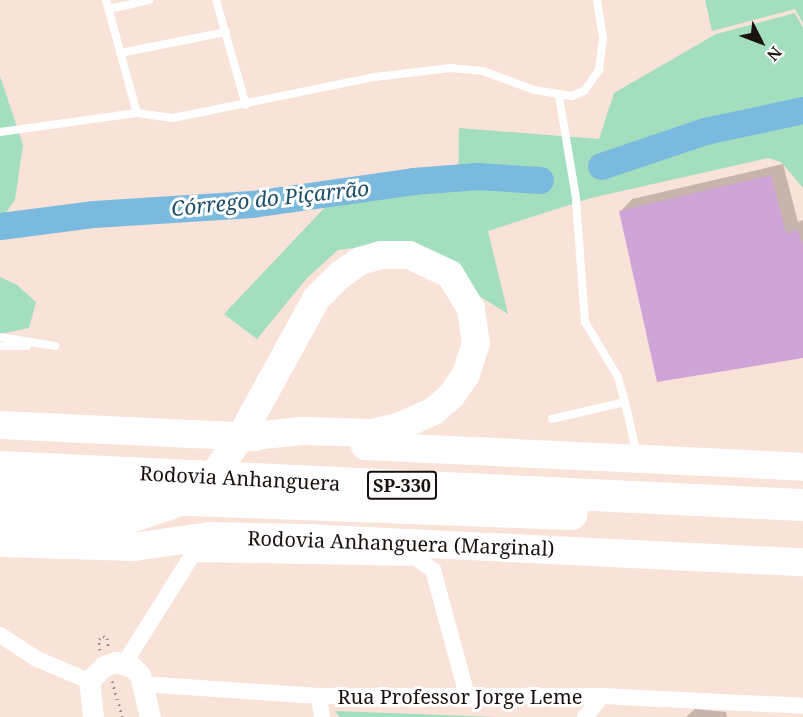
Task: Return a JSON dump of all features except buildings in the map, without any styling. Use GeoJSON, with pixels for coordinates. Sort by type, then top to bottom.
{"type":"FeatureCollection","features":[{"type":"Feature","properties":{"kind":"highway"},"geometry":{"type":"LineString","coordinates":[[0,522],[122,522],[180,502],[212,477],[254,417],[316,299],[340,275],[360,261],[381,255],[409,255],[431,263],[450,274],[466,297],[476,322],[476,343],[465,376],[451,396],[419,420],[373,433],[302,431],[253,436]]}},
{"type":"Feature","properties":{"kind":"highway"},"geometry":{"type":"LineString","coordinates":[[0,425],[253,436],[352,445],[803,467]]}},
{"type":"Feature","properties":{"kind":"highway","name":"Rodovia Anhanguera"},"geometry":{"type":"LineString","coordinates":[[0,467],[803,506]]}},
{"type":"Feature","properties":{"kind":"highway","name":"Rodovia Anhanguera"},"geometry":{"type":"LineString","coordinates":[[0,493],[803,526]]}},
{"type":"Feature","properties":{"kind":"highway","name":"Rodovia Anhanguera (Marginal)"},"geometry":{"type":"LineString","coordinates":[[0,543],[134,547],[209,536],[306,538],[803,562]]}},
{"type":"Feature","properties":{"kind":"street"},"geometry":{"type":"LineString","coordinates":[[89,681],[116,664],[189,558],[204,554],[416,558],[433,570],[468,699]]}},
{"type":"Feature","properties":{"kind":"street"},"geometry":{"type":"LineString","coordinates":[[0,635],[37,659],[89,681]]}},
{"type":"Feature","properties":{"kind":"street"},"geometry":{"type":"LineString","coordinates":[[116,664],[140,675],[150,717]]}},
{"type":"Feature","properties":{"kind":"street"},"geometry":{"type":"LineString","coordinates":[[89,681],[93,717]]}},
{"type":"Feature","properties":{"kind":"street","name":"Rua Professor Jorge Leme"},"geometry":{"type":"LineString","coordinates":[[142,684],[319,696],[468,699],[602,696],[803,706]]}},
{"type":"Feature","properties":{"kind":"street","name":"Rua Professor Jorge Leme"},"geometry":{"type":"LineString","coordinates":[[319,696],[322,717]]}},
{"type":"Feature","properties":{"kind":"street","name":"Rua Professor Jorge Leme"},"geometry":{"type":"LineString","coordinates":[[585,717],[602,696]]}},
{"type":"Feature","properties":{"kind":"lane"},"geometry":{"type":"LineString","coordinates":[[137,113],[108,4],[149,0]]}},
{"type":"Feature","properties":{"kind":"lane"},"geometry":{"type":"LineString","coordinates":[[216,0],[246,105]]}},
{"type":"Feature","properties":{"kind":"lane"},"geometry":{"type":"LineString","coordinates":[[0,132],[137,113],[173,118],[375,77],[450,68],[483,70],[559,96],[584,91],[599,70],[603,38],[597,0]]}},
{"type":"Feature","properties":{"kind":"lane"},"geometry":{"type":"LineString","coordinates":[[120,53],[226,32]]}},
{"type":"Feature","properties":{"kind":"lane"},"geometry":{"type":"LineString","coordinates":[[559,96],[576,198],[585,322],[618,377],[637,458]]}},
{"type":"Feature","properties":{"kind":"lane"},"geometry":{"type":"LineString","coordinates":[[0,338],[55,346],[0,346]]}},
{"type":"Feature","properties":{"kind":"lane"},"geometry":{"type":"LineString","coordinates":[[552,420],[625,402]]}},
{"type":"Feature","properties":{"kind":"path"},"geometry":{"type":"LineString","coordinates":[[116,664],[122,717]]}},
{"type":"Feature","properties":{"kind":"green space"},"geometry":{"type":"Polygon","coordinates":[[[705,0],[803,0],[803,23],[795,9],[712,31],[705,0]]]}},
{"type":"Feature","properties":{"kind":"green space"},"geometry":{"type":"Polygon","coordinates":[[[795,13],[803,28],[803,188],[781,162],[768,158],[591,198],[488,231],[508,314],[395,243],[338,250],[307,278],[257,339],[224,314],[329,203],[458,188],[459,128],[599,139],[614,93],[716,34],[795,13]]]}},
{"type":"Feature","properties":{"kind":"green space"},"geometry":{"type":"Polygon","coordinates":[[[0,76],[23,145],[15,200],[0,221],[0,76]]]}},
{"type":"Feature","properties":{"kind":"green space"},"geometry":{"type":"Polygon","coordinates":[[[0,277],[17,285],[36,302],[29,328],[0,334],[0,277]]]}},
{"type":"Feature","properties":{"kind":"green space"},"geometry":{"type":"Polygon","coordinates":[[[334,711],[496,717],[340,717],[334,711]]]}},
{"type":"Feature","properties":{"kind":"waterway","name":"Córrego do Piçarrão"},"geometry":{"type":"LineString","coordinates":[[601,166],[705,131],[803,110]]}},
{"type":"Feature","properties":{"kind":"waterway","name":"Córrego do Piçarrão"},"geometry":{"type":"LineString","coordinates":[[0,226],[94,214],[252,204],[413,181],[478,176],[540,180]]}}]}
